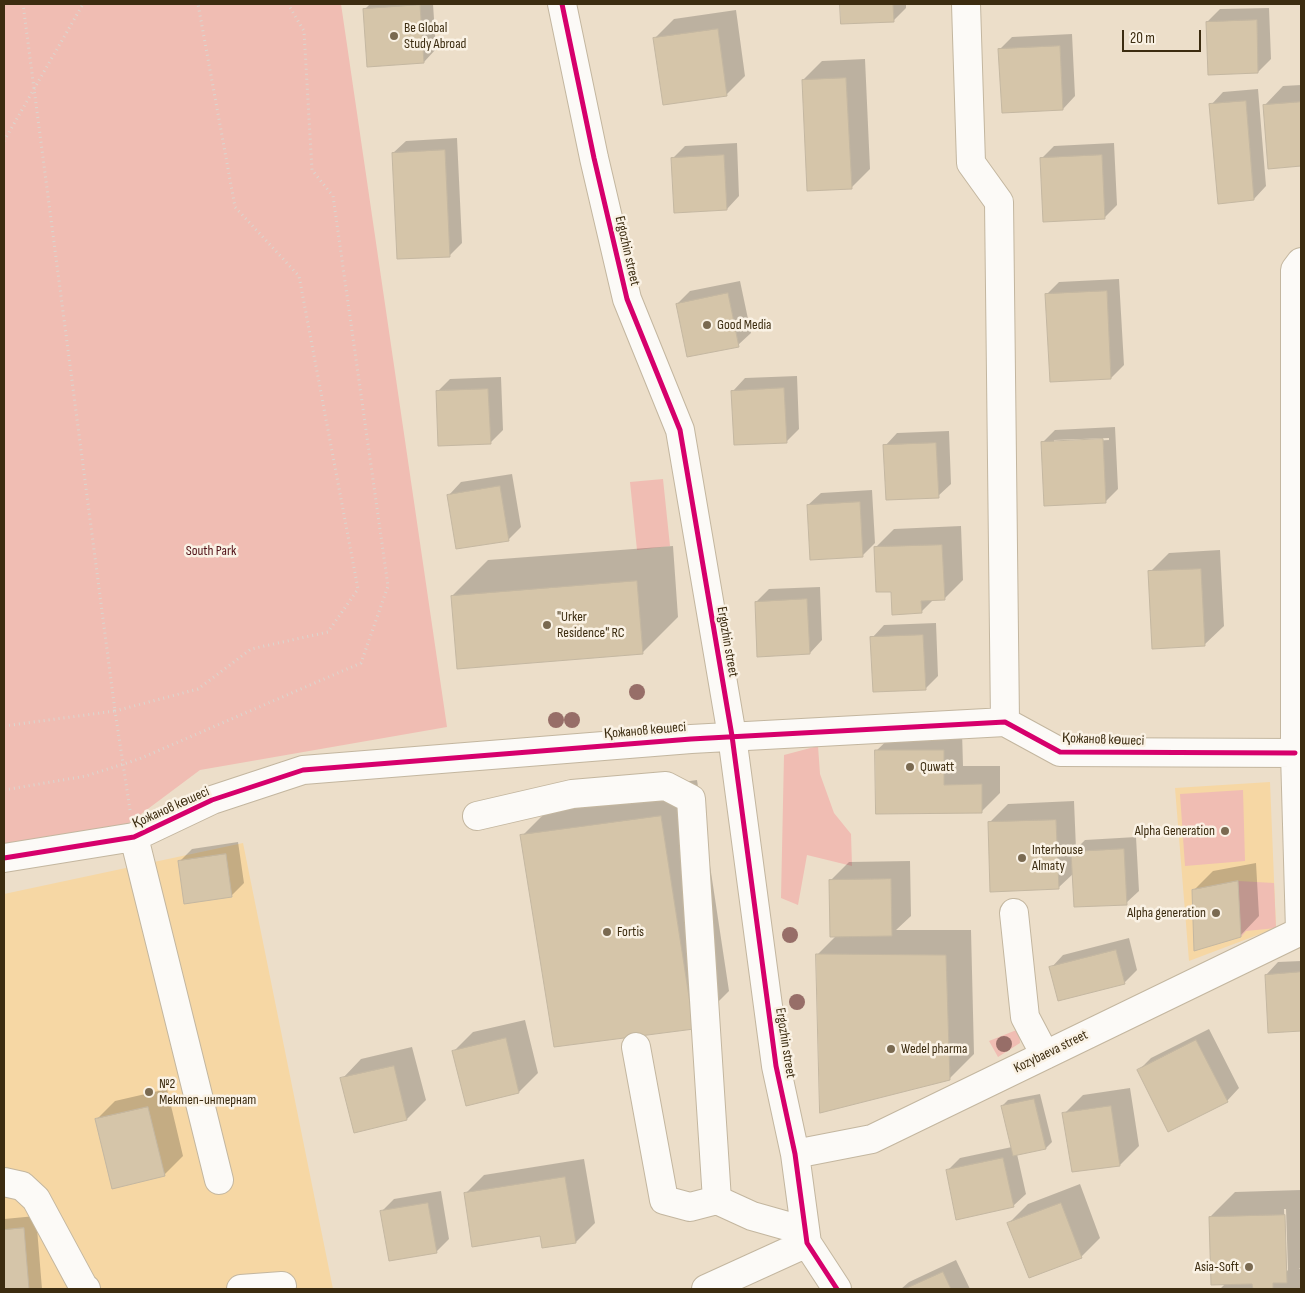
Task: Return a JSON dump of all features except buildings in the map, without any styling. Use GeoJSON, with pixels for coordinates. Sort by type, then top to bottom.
{"type":"FeatureCollection","features":[{"type":"Feature","properties":{"kind":"street","name":"Ergozhin street"},"geometry":{"type":"LineString","coordinates":[[562,4],[594,158],[627,299],[680,430],[732,736],[776,1066],[795,1154],[806,1237],[837,1289]]}},
{"type":"Feature","properties":{"kind":"street"},"geometry":{"type":"LineString","coordinates":[[966,4],[971,163],[999,202],[1005,722]]}},
{"type":"Feature","properties":{"kind":"street"},"geometry":{"type":"LineString","coordinates":[[1301,262],[1295,270],[1295,754],[1301,931]]}},
{"type":"Feature","properties":{"kind":"street","name":"Қожанов көшесі"},"geometry":{"type":"LineString","coordinates":[[4,858],[134,838],[212,800],[303,770],[732,736],[1005,722],[1060,752],[1295,754]]}},
{"type":"Feature","properties":{"kind":"street"},"geometry":{"type":"LineString","coordinates":[[477,816],[572,794],[666,786],[691,799],[717,1200]]}},
{"type":"Feature","properties":{"kind":"street"},"geometry":{"type":"LineString","coordinates":[[134,838],[220,1180]]}},
{"type":"Feature","properties":{"kind":"street"},"geometry":{"type":"LineString","coordinates":[[1014,913],[1026,1017],[1045,1055]]}},
{"type":"Feature","properties":{"kind":"street","name":"Kozybaeva street"},"geometry":{"type":"LineString","coordinates":[[795,1154],[872,1139],[1301,931]]}},
{"type":"Feature","properties":{"kind":"street"},"geometry":{"type":"LineString","coordinates":[[636,1047],[664,1200],[690,1206],[717,1200],[806,1237]]}},
{"type":"Feature","properties":{"kind":"street"},"geometry":{"type":"LineString","coordinates":[[4,1182],[22,1186],[36,1199],[86,1289]]}},
{"type":"Feature","properties":{"kind":"street"},"geometry":{"type":"LineString","coordinates":[[706,1289],[806,1237]]}},
{"type":"Feature","properties":{"kind":"street"},"geometry":{"type":"LineString","coordinates":[[241,1289],[282,1286]]}},
{"type":"Feature","properties":{"kind":"path"},"geometry":{"type":"LineString","coordinates":[[23,4],[115,711],[134,838]]}},
{"type":"Feature","properties":{"kind":"path"},"geometry":{"type":"LineString","coordinates":[[4,141],[82,4]]}},
{"type":"Feature","properties":{"kind":"path"},"geometry":{"type":"LineString","coordinates":[[4,726],[115,711],[198,689],[251,650],[328,632],[358,589],[299,276],[235,207],[198,4]]}},
{"type":"Feature","properties":{"kind":"path"},"geometry":{"type":"LineString","coordinates":[[4,790],[86,776],[139,759],[361,663],[388,586],[333,196],[312,170],[304,31],[288,4]]}},
{"type":"Feature","properties":{"kind":"shaded area","name":"Alpha Generation"},"geometry":{"type":"Polygon","coordinates":[[[1270,782],[1276,928],[1189,961],[1175,788],[1270,782]]]}},
{"type":"Feature","properties":{"kind":"shaded area","name":"№2 Мектеп-интернат"},"geometry":{"type":"Polygon","coordinates":[[[243,843],[333,1289],[4,1289],[4,894],[243,843]]]}},
{"type":"Feature","properties":{"kind":"green space","name":"South Park"},"geometry":{"type":"Polygon","coordinates":[[[4,4],[341,4],[447,727],[200,770],[125,826],[4,844],[4,4]]]}},
{"type":"Feature","properties":{"kind":"green space"},"geometry":{"type":"Polygon","coordinates":[[[663,479],[670,546],[637,550],[630,482],[663,479]]]}},
{"type":"Feature","properties":{"kind":"green space"},"geometry":{"type":"Polygon","coordinates":[[[818,746],[820,774],[834,813],[851,834],[852,866],[807,855],[798,905],[781,898],[784,755],[818,746]]]}},
{"type":"Feature","properties":{"kind":"green space"},"geometry":{"type":"Polygon","coordinates":[[[1243,790],[1245,861],[1185,866],[1180,794],[1243,790]]]}},
{"type":"Feature","properties":{"kind":"green space"},"geometry":{"type":"Polygon","coordinates":[[[1238,881],[1274,883],[1276,928],[1246,931],[1241,937],[1238,881]]]}},
{"type":"Feature","properties":{"kind":"green space"},"geometry":{"type":"Polygon","coordinates":[[[1019,1029],[1020,1043],[998,1057],[989,1041],[1019,1029]]]}},
{"type":"Feature","properties":{"kind":"cycle path"},"geometry":{"type":"LineString","coordinates":[[562,4],[594,158],[627,299],[680,430],[732,736],[776,1066],[795,1154],[807,1243],[837,1289]]}},
{"type":"Feature","properties":{"kind":"cycle path"},"geometry":{"type":"LineString","coordinates":[[4,858],[134,837],[212,800],[303,770],[691,739],[1005,722],[1060,752],[1295,753]]}},
{"type":"Feature","properties":{"kind":"place","name":"Be Global Study Abroad"},"geometry":{"type":"Point","coordinates":[394,36]}},
{"type":"Feature","properties":{"kind":"place","name":"Good Media"},"geometry":{"type":"Point","coordinates":[707,325]}},
{"type":"Feature","properties":{"kind":"place","name":"\"Urker Residence\" RC"},"geometry":{"type":"Point","coordinates":[547,625]}},
{"type":"Feature","properties":{"kind":"place","name":"Quwatt"},"geometry":{"type":"Point","coordinates":[910,767]}},
{"type":"Feature","properties":{"kind":"place","name":"Alpha Generation"},"geometry":{"type":"Point","coordinates":[1225,831]}},
{"type":"Feature","properties":{"kind":"place","name":"Interhouse Almaty"},"geometry":{"type":"Point","coordinates":[1022,858]}},
{"type":"Feature","properties":{"kind":"place","name":"Alpha generation"},"geometry":{"type":"Point","coordinates":[1216,913]}},
{"type":"Feature","properties":{"kind":"place","name":"Fortis"},"geometry":{"type":"Point","coordinates":[607,932]}},
{"type":"Feature","properties":{"kind":"place","name":"Wedel pharma"},"geometry":{"type":"Point","coordinates":[891,1049]}},
{"type":"Feature","properties":{"kind":"place","name":"№2 Мектеп-интернат"},"geometry":{"type":"Point","coordinates":[149,1092]}},
{"type":"Feature","properties":{"kind":"place","name":"Asia-Soft"},"geometry":{"type":"Point","coordinates":[1249,1267]}}]}
